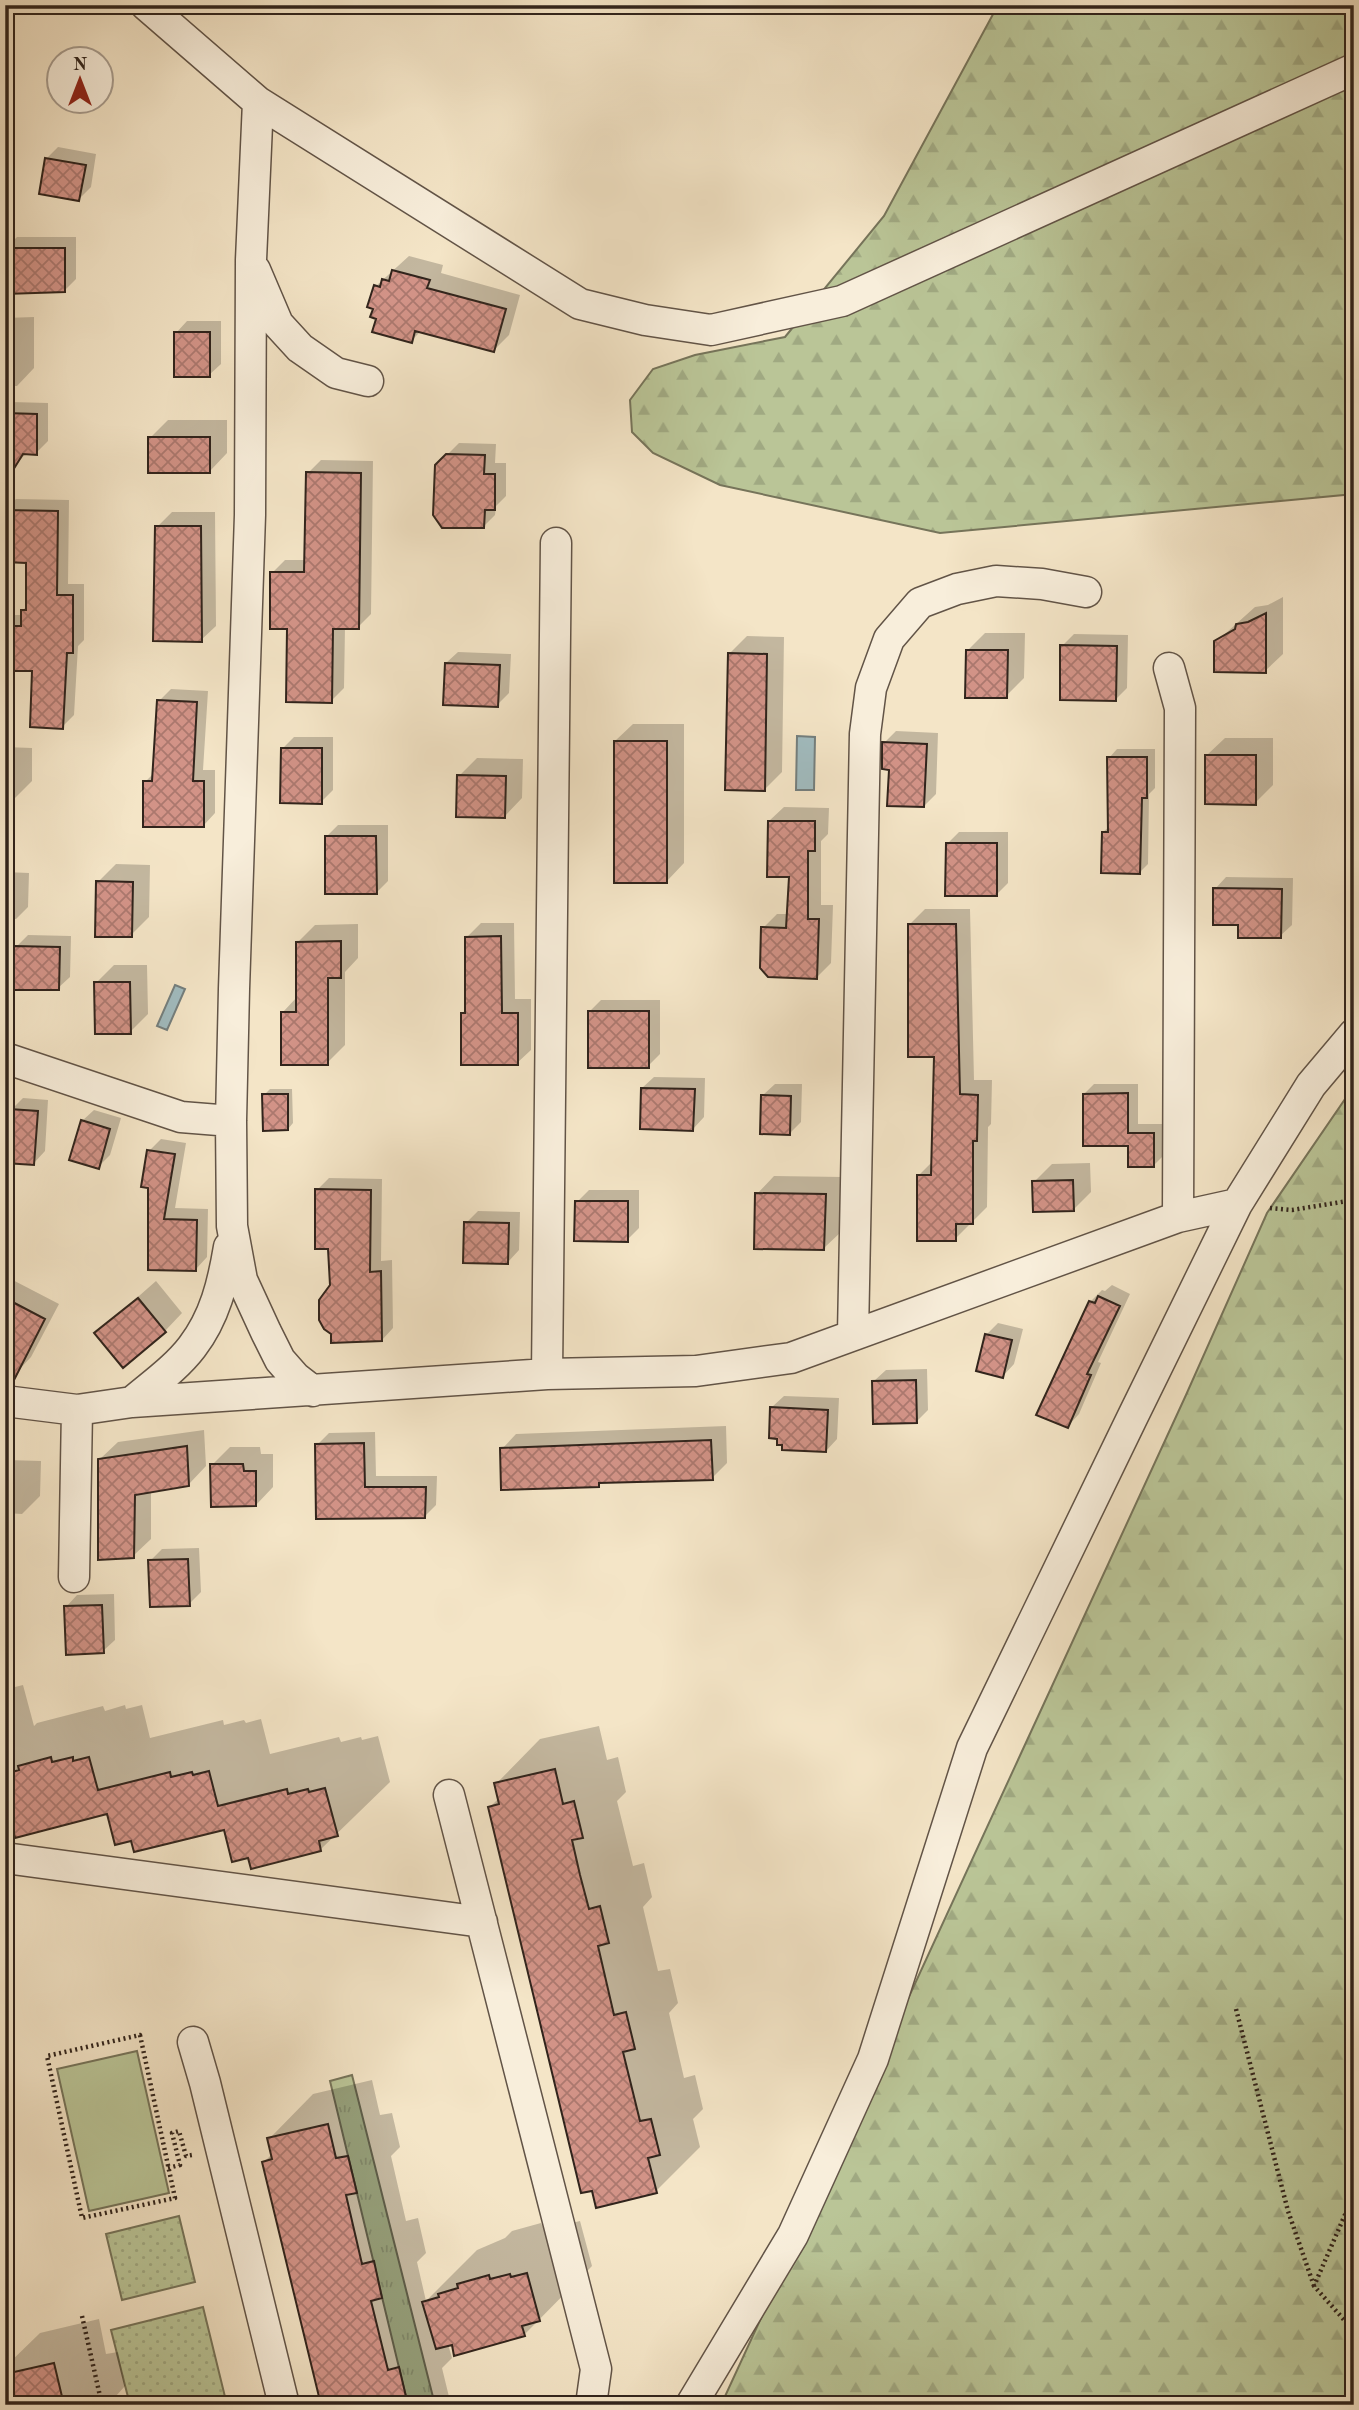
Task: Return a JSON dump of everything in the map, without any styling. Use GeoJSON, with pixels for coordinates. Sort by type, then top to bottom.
{"type":"FeatureCollection","features":[{"type":"Feature","properties":{"kind":"street"},"geometry":{"type":"LineString","coordinates":[[146,5],[258,102],[580,304],[645,320],[711,330],[842,300],[1354,69]]}},
{"type":"Feature","properties":{"kind":"street"},"geometry":{"type":"LineString","coordinates":[[132,1402],[192,1348],[212,1315],[223,1285],[232,1226],[231,1121],[250,515],[251,260],[258,102]]}},
{"type":"Feature","properties":{"kind":"street"},"geometry":{"type":"LineString","coordinates":[[251,260],[278,324],[300,348],[336,373],[368,381]]}},
{"type":"Feature","properties":{"kind":"street"},"geometry":{"type":"LineString","coordinates":[[547,1374],[556,543]]}},
{"type":"Feature","properties":{"kind":"street"},"geometry":{"type":"LineString","coordinates":[[853,1334],[865,734],[872,688],[889,639],[920,603],[957,589],[996,581],[1042,584],[1086,592]]}},
{"type":"Feature","properties":{"kind":"street"},"geometry":{"type":"LineString","coordinates":[[1169,668],[1180,708],[1178,1217]]}},
{"type":"Feature","properties":{"kind":"street"},"geometry":{"type":"LineString","coordinates":[[691,2405],[799,2223],[873,2059],[972,1748],[1237,1204],[1311,1085],[1354,1034]]}},
{"type":"Feature","properties":{"kind":"street"},"geometry":{"type":"LineString","coordinates":[[5,1058],[181,1117],[231,1121]]}},
{"type":"Feature","properties":{"kind":"street"},"geometry":{"type":"LineString","coordinates":[[5,1401],[77,1410],[132,1402],[547,1374],[696,1371],[791,1358],[1178,1217],[1237,1204]]}},
{"type":"Feature","properties":{"kind":"street"},"geometry":{"type":"LineString","coordinates":[[232,1226],[242,1280],[275,1351],[295,1377],[313,1391]]}},
{"type":"Feature","properties":{"kind":"street"},"geometry":{"type":"LineString","coordinates":[[74,1577],[77,1410]]}},
{"type":"Feature","properties":{"kind":"street"},"geometry":{"type":"LineString","coordinates":[[449,1795],[596,2369],[591,2405]]}},
{"type":"Feature","properties":{"kind":"street"},"geometry":{"type":"LineString","coordinates":[[5,1858],[482,1922]]}},
{"type":"Feature","properties":{"kind":"street"},"geometry":{"type":"LineString","coordinates":[[193,2042],[284,2405]]}},
{"type":"Feature","properties":{"kind":"path"},"geometry":{"type":"LineString","coordinates":[[1237,1204],[1292,1210],[1354,1200]]}},
{"type":"Feature","properties":{"kind":"path"},"geometry":{"type":"LineString","coordinates":[[1236,2009],[1288,2211],[1314,2286],[1354,2331]]}},
{"type":"Feature","properties":{"kind":"path"},"geometry":{"type":"LineString","coordinates":[[140,2035],[168,2168],[175,2198],[82,2218],[47,2056],[140,2035]]}},
{"type":"Feature","properties":{"kind":"path"},"geometry":{"type":"LineString","coordinates":[[168,2168],[180,2165],[172,2133],[179,2131],[186,2156],[192,2155],[186,2132]]}},
{"type":"Feature","properties":{"kind":"path"},"geometry":{"type":"LineString","coordinates":[[1314,2286],[1354,2194]]}},
{"type":"Feature","properties":{"kind":"path"},"geometry":{"type":"LineString","coordinates":[[82,2316],[102,2405]]}},
{"type":"Feature","properties":{"kind":"green space"},"geometry":{"type":"Polygon","coordinates":[[[998,5],[1354,5],[1354,494],[940,533],[720,485],[653,453],[632,432],[630,400],[653,369],[695,355],[785,337],[884,216],[998,5]]]}},
{"type":"Feature","properties":{"kind":"green space"},"geometry":{"type":"Polygon","coordinates":[[[1354,1086],[1354,2405],[721,2405],[1186,1395],[1267,1213],[1354,1086]]]}},
{"type":"Feature","properties":{"kind":"green space"},"geometry":{"type":"Polygon","coordinates":[[[137,2051],[169,2193],[89,2211],[57,2069],[137,2051]]]}},
{"type":"Feature","properties":{"kind":"green space"},"geometry":{"type":"Polygon","coordinates":[[[352,2075],[435,2405],[408,2405],[330,2081],[352,2075]]]}},
{"type":"Feature","properties":{"kind":"green space"},"geometry":{"type":"Polygon","coordinates":[[[179,2216],[195,2282],[122,2300],[106,2234],[179,2216]]]}},
{"type":"Feature","properties":{"kind":"green space"},"geometry":{"type":"Polygon","coordinates":[[[203,2307],[227,2405],[130,2405],[111,2330],[203,2307]]]}},
{"type":"Feature","properties":{"kind":"water"},"geometry":{"type":"Polygon","coordinates":[[[797,736],[815,737],[814,790],[796,790],[797,736]]]}},
{"type":"Feature","properties":{"kind":"water"},"geometry":{"type":"Polygon","coordinates":[[[175,985],[185,989],[167,1030],[157,1026],[175,985]]]}},
{"type":"Feature","properties":{"kind":"building"},"geometry":{"type":"Polygon","coordinates":[[[45,158],[86,165],[79,201],[39,194],[45,158]]]}},
{"type":"Feature","properties":{"kind":"building"},"geometry":{"type":"Polygon","coordinates":[[[5,248],[65,248],[65,292],[5,294],[5,248]]]}},
{"type":"Feature","properties":{"kind":"building"},"geometry":{"type":"Polygon","coordinates":[[[392,270],[430,280],[427,288],[506,309],[494,352],[415,331],[412,343],[372,332],[376,319],[370,317],[373,309],[367,307],[374,285],[380,287],[382,279],[389,281],[392,270]]]}},
{"type":"Feature","properties":{"kind":"building"},"geometry":{"type":"Polygon","coordinates":[[[174,332],[210,332],[210,377],[174,377],[174,332]]]}},
{"type":"Feature","properties":{"kind":"building"},"geometry":{"type":"Polygon","coordinates":[[[5,413],[37,414],[37,455],[23,454],[5,483],[5,413]]]}},
{"type":"Feature","properties":{"kind":"building"},"geometry":{"type":"Polygon","coordinates":[[[148,437],[210,437],[210,473],[148,473],[148,437]]]}},
{"type":"Feature","properties":{"kind":"building"},"geometry":{"type":"Polygon","coordinates":[[[446,454],[485,455],[484,474],[495,474],[495,510],[485,510],[484,528],[442,528],[433,515],[435,465],[446,454]]]}},
{"type":"Feature","properties":{"kind":"building"},"geometry":{"type":"Polygon","coordinates":[[[306,472],[361,473],[359,629],[333,629],[332,703],[286,702],[287,629],[270,629],[270,572],[304,572],[306,472]]]}},
{"type":"Feature","properties":{"kind":"building"},"geometry":{"type":"Polygon","coordinates":[[[5,510],[58,511],[57,595],[73,595],[73,653],[67,653],[63,729],[30,727],[32,671],[5,671],[5,626],[21,626],[21,610],[26,610],[26,563],[5,562],[5,510]]]}},
{"type":"Feature","properties":{"kind":"building"},"geometry":{"type":"Polygon","coordinates":[[[155,526],[201,526],[202,642],[153,641],[155,526]]]}},
{"type":"Feature","properties":{"kind":"building"},"geometry":{"type":"Polygon","coordinates":[[[1266,613],[1266,673],[1214,672],[1214,641],[1235,629],[1236,624],[1248,622],[1266,613]]]}},
{"type":"Feature","properties":{"kind":"building"},"geometry":{"type":"Polygon","coordinates":[[[1060,645],[1117,646],[1116,701],[1060,700],[1060,645]]]}},
{"type":"Feature","properties":{"kind":"building"},"geometry":{"type":"Polygon","coordinates":[[[966,650],[1008,650],[1007,698],[965,698],[966,650]]]}},
{"type":"Feature","properties":{"kind":"building"},"geometry":{"type":"Polygon","coordinates":[[[728,653],[767,654],[765,791],[725,790],[728,653]]]}},
{"type":"Feature","properties":{"kind":"building"},"geometry":{"type":"Polygon","coordinates":[[[445,663],[500,665],[498,707],[443,705],[445,663]]]}},
{"type":"Feature","properties":{"kind":"building"},"geometry":{"type":"Polygon","coordinates":[[[157,700],[197,702],[193,781],[204,781],[204,827],[143,827],[143,781],[152,781],[157,700]]]}},
{"type":"Feature","properties":{"kind":"building"},"geometry":{"type":"Polygon","coordinates":[[[614,741],[667,741],[667,883],[614,883],[614,741]]]}},
{"type":"Feature","properties":{"kind":"building"},"geometry":{"type":"Polygon","coordinates":[[[882,742],[927,744],[924,807],[887,806],[889,770],[882,769],[882,742]]]}},
{"type":"Feature","properties":{"kind":"building"},"geometry":{"type":"Polygon","coordinates":[[[281,748],[322,748],[322,804],[280,803],[281,748]]]}},
{"type":"Feature","properties":{"kind":"building"},"geometry":{"type":"Polygon","coordinates":[[[1205,755],[1256,755],[1256,805],[1205,804],[1205,755]]]}},
{"type":"Feature","properties":{"kind":"building"},"geometry":{"type":"Polygon","coordinates":[[[1107,757],[1147,757],[1147,798],[1142,798],[1140,874],[1101,873],[1102,832],[1108,832],[1107,757]]]}},
{"type":"Feature","properties":{"kind":"building"},"geometry":{"type":"Polygon","coordinates":[[[457,775],[506,776],[505,818],[456,817],[457,775]]]}},
{"type":"Feature","properties":{"kind":"building"},"geometry":{"type":"Polygon","coordinates":[[[768,821],[815,821],[815,851],[808,851],[808,919],[819,919],[817,979],[768,977],[760,968],[761,927],[786,928],[789,877],[767,877],[768,821]]]}},
{"type":"Feature","properties":{"kind":"building"},"geometry":{"type":"Polygon","coordinates":[[[325,836],[376,836],[377,894],[325,894],[325,836]]]}},
{"type":"Feature","properties":{"kind":"building"},"geometry":{"type":"Polygon","coordinates":[[[946,843],[997,843],[997,896],[945,896],[946,843]]]}},
{"type":"Feature","properties":{"kind":"building"},"geometry":{"type":"Polygon","coordinates":[[[96,881],[133,882],[132,937],[95,937],[96,881]]]}},
{"type":"Feature","properties":{"kind":"building"},"geometry":{"type":"Polygon","coordinates":[[[1213,888],[1282,889],[1281,938],[1238,938],[1238,925],[1213,925],[1213,888]]]}},
{"type":"Feature","properties":{"kind":"building"},"geometry":{"type":"Polygon","coordinates":[[[908,924],[956,924],[960,1094],[978,1095],[977,1141],[973,1141],[973,1224],[956,1224],[956,1241],[917,1241],[917,1175],[931,1175],[934,1057],[908,1057],[908,924]]]}},
{"type":"Feature","properties":{"kind":"building"},"geometry":{"type":"Polygon","coordinates":[[[501,936],[502,1013],[518,1013],[518,1065],[461,1065],[461,1013],[465,1013],[465,937],[501,936]]]}},
{"type":"Feature","properties":{"kind":"building"},"geometry":{"type":"Polygon","coordinates":[[[341,941],[341,978],[328,978],[328,1065],[281,1065],[281,1012],[296,1012],[296,942],[341,941]]]}},
{"type":"Feature","properties":{"kind":"building"},"geometry":{"type":"Polygon","coordinates":[[[14,946],[60,947],[59,990],[13,990],[14,946]]]}},
{"type":"Feature","properties":{"kind":"building"},"geometry":{"type":"Polygon","coordinates":[[[94,982],[130,982],[131,1034],[95,1034],[94,982]]]}},
{"type":"Feature","properties":{"kind":"building"},"geometry":{"type":"Polygon","coordinates":[[[588,1011],[649,1011],[649,1068],[588,1068],[588,1011]]]}},
{"type":"Feature","properties":{"kind":"building"},"geometry":{"type":"Polygon","coordinates":[[[641,1088],[695,1089],[693,1131],[640,1129],[641,1088]]]}},
{"type":"Feature","properties":{"kind":"building"},"geometry":{"type":"Polygon","coordinates":[[[1128,1093],[1128,1133],[1154,1133],[1154,1167],[1128,1167],[1128,1146],[1083,1146],[1083,1094],[1128,1093]]]}},
{"type":"Feature","properties":{"kind":"building"},"geometry":{"type":"Polygon","coordinates":[[[262,1094],[288,1094],[288,1130],[263,1131],[262,1094]]]}},
{"type":"Feature","properties":{"kind":"building"},"geometry":{"type":"Polygon","coordinates":[[[761,1095],[791,1096],[790,1135],[760,1134],[761,1095]]]}},
{"type":"Feature","properties":{"kind":"building"},"geometry":{"type":"Polygon","coordinates":[[[9,1109],[38,1111],[34,1165],[5,1163],[5,1117],[9,1117],[9,1109]]]}},
{"type":"Feature","properties":{"kind":"building"},"geometry":{"type":"Polygon","coordinates":[[[81,1120],[110,1129],[99,1169],[69,1160],[81,1120]]]}},
{"type":"Feature","properties":{"kind":"building"},"geometry":{"type":"Polygon","coordinates":[[[147,1150],[175,1154],[164,1219],[197,1220],[196,1271],[148,1270],[148,1188],[141,1187],[147,1150]]]}},
{"type":"Feature","properties":{"kind":"building"},"geometry":{"type":"Polygon","coordinates":[[[1073,1180],[1074,1211],[1033,1212],[1032,1181],[1073,1180]]]}},
{"type":"Feature","properties":{"kind":"building"},"geometry":{"type":"Polygon","coordinates":[[[315,1189],[371,1190],[370,1272],[381,1271],[382,1341],[331,1343],[331,1334],[319,1320],[319,1300],[330,1285],[328,1249],[315,1249],[315,1189]]]}},
{"type":"Feature","properties":{"kind":"building"},"geometry":{"type":"Polygon","coordinates":[[[755,1193],[826,1194],[824,1250],[754,1249],[755,1193]]]}},
{"type":"Feature","properties":{"kind":"building"},"geometry":{"type":"Polygon","coordinates":[[[575,1201],[628,1201],[628,1242],[574,1241],[575,1201]]]}},
{"type":"Feature","properties":{"kind":"building"},"geometry":{"type":"Polygon","coordinates":[[[464,1222],[509,1223],[508,1264],[463,1263],[464,1222]]]}},
{"type":"Feature","properties":{"kind":"building"},"geometry":{"type":"Polygon","coordinates":[[[1098,1296],[1120,1306],[1087,1374],[1091,1375],[1068,1428],[1036,1415],[1089,1301],[1095,1303],[1098,1296]]]}},
{"type":"Feature","properties":{"kind":"building"},"geometry":{"type":"Polygon","coordinates":[[[5,1298],[45,1319],[12,1384],[5,1384],[5,1298]]]}},
{"type":"Feature","properties":{"kind":"building"},"geometry":{"type":"Polygon","coordinates":[[[138,1298],[166,1332],[123,1368],[94,1333],[138,1298]]]}},
{"type":"Feature","properties":{"kind":"building"},"geometry":{"type":"Polygon","coordinates":[[[985,1334],[1012,1340],[1003,1378],[976,1371],[985,1334]]]}},
{"type":"Feature","properties":{"kind":"building"},"geometry":{"type":"Polygon","coordinates":[[[916,1380],[917,1423],[873,1424],[872,1381],[916,1380]]]}},
{"type":"Feature","properties":{"kind":"building"},"geometry":{"type":"Polygon","coordinates":[[[770,1407],[828,1410],[826,1452],[782,1450],[782,1445],[777,1445],[777,1439],[769,1438],[770,1407]]]}},
{"type":"Feature","properties":{"kind":"building"},"geometry":{"type":"Polygon","coordinates":[[[711,1440],[713,1480],[599,1483],[599,1487],[501,1490],[500,1448],[711,1440]]]}},
{"type":"Feature","properties":{"kind":"building"},"geometry":{"type":"Polygon","coordinates":[[[364,1443],[365,1487],[426,1487],[425,1518],[316,1519],[315,1444],[364,1443]]]}},
{"type":"Feature","properties":{"kind":"building"},"geometry":{"type":"Polygon","coordinates":[[[187,1446],[189,1486],[135,1495],[134,1558],[98,1560],[98,1459],[187,1446]]]}},
{"type":"Feature","properties":{"kind":"building"},"geometry":{"type":"Polygon","coordinates":[[[210,1464],[243,1464],[244,1471],[256,1471],[256,1506],[211,1507],[210,1464]]]}},
{"type":"Feature","properties":{"kind":"building"},"geometry":{"type":"Polygon","coordinates":[[[188,1559],[190,1606],[150,1607],[148,1560],[188,1559]]]}},
{"type":"Feature","properties":{"kind":"building"},"geometry":{"type":"Polygon","coordinates":[[[102,1605],[104,1653],[66,1655],[64,1606],[102,1605]]]}},
{"type":"Feature","properties":{"kind":"building"},"geometry":{"type":"Polygon","coordinates":[[[51,1757],[52,1762],[73,1757],[73,1761],[89,1757],[98,1790],[170,1772],[171,1777],[209,1771],[218,1806],[287,1789],[288,1794],[325,1788],[338,1836],[319,1841],[321,1851],[251,1869],[248,1858],[232,1862],[224,1830],[134,1852],[131,1841],[115,1845],[107,1814],[15,1838],[12,1827],[5,1829],[5,1774],[19,1770],[18,1766],[51,1757]]]}},
{"type":"Feature","properties":{"kind":"building"},"geometry":{"type":"Polygon","coordinates":[[[555,1769],[563,1804],[574,1801],[583,1838],[572,1840],[589,1909],[600,1906],[609,1943],[598,1946],[614,2015],[626,2012],[635,2049],[623,2052],[640,2121],[651,2119],[660,2155],[648,2158],[657,2193],[596,2208],[592,2191],[581,2193],[488,1807],[499,1804],[494,1783],[555,1769]]]}},
{"type":"Feature","properties":{"kind":"building"},"geometry":{"type":"Polygon","coordinates":[[[328,2124],[336,2158],[348,2156],[357,2193],[346,2195],[362,2264],[374,2261],[382,2298],[371,2301],[388,2370],[399,2367],[408,2405],[321,2405],[262,2162],[272,2159],[267,2138],[328,2124]]]}},
{"type":"Feature","properties":{"kind":"building"},"geometry":{"type":"Polygon","coordinates":[[[527,2273],[540,2321],[522,2326],[525,2336],[454,2356],[452,2345],[436,2349],[422,2302],[458,2288],[457,2284],[489,2275],[490,2279],[527,2273]]]}},
{"type":"Feature","properties":{"kind":"building"},"geometry":{"type":"Polygon","coordinates":[[[54,2363],[64,2405],[5,2405],[5,2374],[54,2363]]]}}]}
